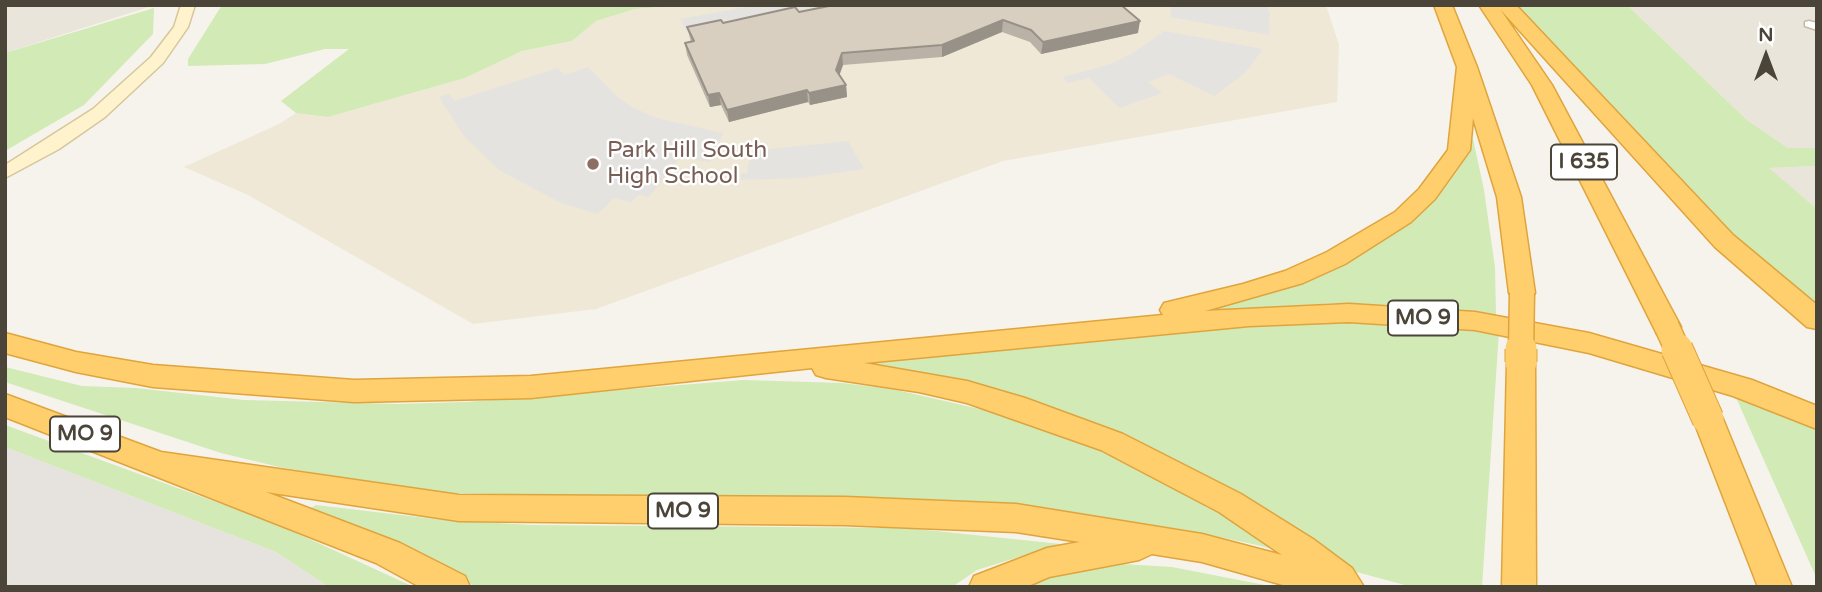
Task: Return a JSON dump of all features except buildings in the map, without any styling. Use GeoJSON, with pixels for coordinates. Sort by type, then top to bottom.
{"type":"FeatureCollection","features":[{"type":"Feature","properties":{"kind":"highway"},"geometry":{"type":"LineString","coordinates":[[1443,5],[1467,67],[1509,197],[1522,293],[1519,587]]}},
{"type":"Feature","properties":{"kind":"highway","name":"I 635"},"geometry":{"type":"LineString","coordinates":[[1488,5],[1542,85],[1667,327],[1708,419],[1775,587]]}},
{"type":"Feature","properties":{"kind":"highway"},"geometry":{"type":"LineString","coordinates":[[1506,5],[1724,241],[1817,320]]}},
{"type":"Feature","properties":{"kind":"highway"},"geometry":{"type":"LineString","coordinates":[[1016,337],[1163,312],[1247,292],[1315,268],[1372,239],[1427,194],[1459,150],[1467,67]]}},
{"type":"Feature","properties":{"kind":"highway","name":"MO 9"},"geometry":{"type":"LineString","coordinates":[[7,344],[76,362],[153,376],[354,391],[531,387],[1016,337],[1249,317],[1337,313],[1475,321],[1589,342],[1742,388],[1817,418]]}},
{"type":"Feature","properties":{"kind":"highway"},"geometry":{"type":"LineString","coordinates":[[737,367],[823,368],[895,377],[967,392],[1027,410],[1112,442],[1208,490],[1301,549],[1348,587]]}},
{"type":"Feature","properties":{"kind":"highway","name":"MO 9"},"geometry":{"type":"LineString","coordinates":[[5,405],[164,464],[460,508],[845,511],[1016,518],[1202,548],[1348,587]]}},
{"type":"Feature","properties":{"kind":"highway"},"geometry":{"type":"LineString","coordinates":[[164,464],[388,552],[453,587]]}},
{"type":"Feature","properties":{"kind":"highway"},"geometry":{"type":"LineString","coordinates":[[986,587],[1047,563],[1089,553],[1143,546],[1202,548]]}},
{"type":"Feature","properties":{"kind":"street"},"geometry":{"type":"LineString","coordinates":[[5,173],[99,113],[158,60],[181,27],[188,5]]}},
{"type":"Feature","properties":{"kind":"shaded area"},"geometry":{"type":"Polygon","coordinates":[[[5,5],[155,5],[5,53],[5,5]]]}},
{"type":"Feature","properties":{"kind":"shaded area","name":"Park Hill South High School"},"geometry":{"type":"Polygon","coordinates":[[[683,5],[1326,5],[1339,45],[1337,102],[1003,161],[596,309],[473,324],[248,195],[184,167],[279,124],[296,113],[328,117],[465,78],[522,51],[572,41],[596,21],[635,9],[683,5]]]}},
{"type":"Feature","properties":{"kind":"shaded area"},"geometry":{"type":"Polygon","coordinates":[[[757,5],[840,5],[688,33],[680,19],[757,5]]]}},
{"type":"Feature","properties":{"kind":"shaded area"},"geometry":{"type":"Polygon","coordinates":[[[1171,5],[1267,5],[1270,15],[1269,35],[1170,17],[1171,5]]]}},
{"type":"Feature","properties":{"kind":"shaded area"},"geometry":{"type":"Polygon","coordinates":[[[1627,5],[1817,5],[1817,148],[1788,148],[1747,120],[1627,5]]]}},
{"type":"Feature","properties":{"kind":"shaded area"},"geometry":{"type":"Polygon","coordinates":[[[1164,31],[1263,49],[1245,73],[1214,96],[1169,74],[1148,82],[1162,93],[1120,108],[1089,78],[1068,83],[1063,77],[1111,64],[1135,52],[1164,31]]]}},
{"type":"Feature","properties":{"kind":"shaded area"},"geometry":{"type":"Polygon","coordinates":[[[588,67],[630,106],[656,118],[723,133],[710,162],[679,158],[649,197],[638,195],[631,202],[614,198],[598,214],[561,203],[499,170],[465,137],[439,97],[449,94],[454,101],[558,68],[564,75],[588,67]]]}},
{"type":"Feature","properties":{"kind":"shaded area"},"geometry":{"type":"Polygon","coordinates":[[[848,141],[864,169],[801,178],[741,180],[741,173],[747,173],[751,151],[848,141]]]}},
{"type":"Feature","properties":{"kind":"shaded area"},"geometry":{"type":"Polygon","coordinates":[[[1817,166],[1817,209],[1768,168],[1817,166]]]}},
{"type":"Feature","properties":{"kind":"shaded area"},"geometry":{"type":"Polygon","coordinates":[[[5,447],[276,552],[329,587],[5,587],[5,447]]]}},
{"type":"Feature","properties":{"kind":"green space"},"geometry":{"type":"Polygon","coordinates":[[[222,5],[683,5],[635,9],[596,21],[572,41],[522,51],[465,78],[328,117],[296,113],[281,101],[349,49],[325,49],[265,64],[188,66],[188,59],[222,5]]]}},
{"type":"Feature","properties":{"kind":"green space"},"geometry":{"type":"Polygon","coordinates":[[[1515,5],[1627,5],[1747,120],[1788,148],[1817,148],[1817,166],[1769,168],[1817,209],[1817,316],[1756,266],[1515,5]]]}},
{"type":"Feature","properties":{"kind":"green space"},"geometry":{"type":"Polygon","coordinates":[[[154,8],[153,34],[84,105],[5,151],[5,53],[154,8]]]}},
{"type":"Feature","properties":{"kind":"green space"},"geometry":{"type":"Polygon","coordinates":[[[1468,138],[1473,139],[1484,190],[1495,267],[1496,316],[1435,308],[1334,303],[1189,313],[1345,263],[1371,248],[1418,212],[1468,138]]]}},
{"type":"Feature","properties":{"kind":"green space"},"geometry":{"type":"Polygon","coordinates":[[[1317,320],[1499,331],[1482,587],[1412,587],[1257,545],[1186,530],[1070,514],[452,493],[374,483],[279,467],[221,453],[5,382],[5,367],[82,386],[136,388],[244,400],[397,404],[467,402],[743,380],[842,383],[892,389],[993,412],[1096,445],[1176,483],[1206,507],[1224,515],[1287,523],[1204,475],[851,365],[851,360],[1317,320]]]}},
{"type":"Feature","properties":{"kind":"green space"},"geometry":{"type":"Polygon","coordinates":[[[1733,391],[1817,423],[1817,579],[1733,391]]]}},
{"type":"Feature","properties":{"kind":"green space"},"geometry":{"type":"Polygon","coordinates":[[[5,425],[279,525],[414,587],[329,587],[276,552],[5,447],[5,425]]]}},
{"type":"Feature","properties":{"kind":"green space"},"geometry":{"type":"Polygon","coordinates":[[[316,505],[443,520],[532,525],[907,528],[1061,544],[977,570],[952,587],[475,587],[452,571],[309,509],[316,505]]]}},
{"type":"Feature","properties":{"kind":"green space"},"geometry":{"type":"Polygon","coordinates":[[[1122,564],[1172,567],[1275,587],[1008,587],[1080,566],[1122,564]]]}},
{"type":"Feature","properties":{"kind":"place","name":"Park Hill South High School"},"geometry":{"type":"Point","coordinates":[593,164]}}]}
